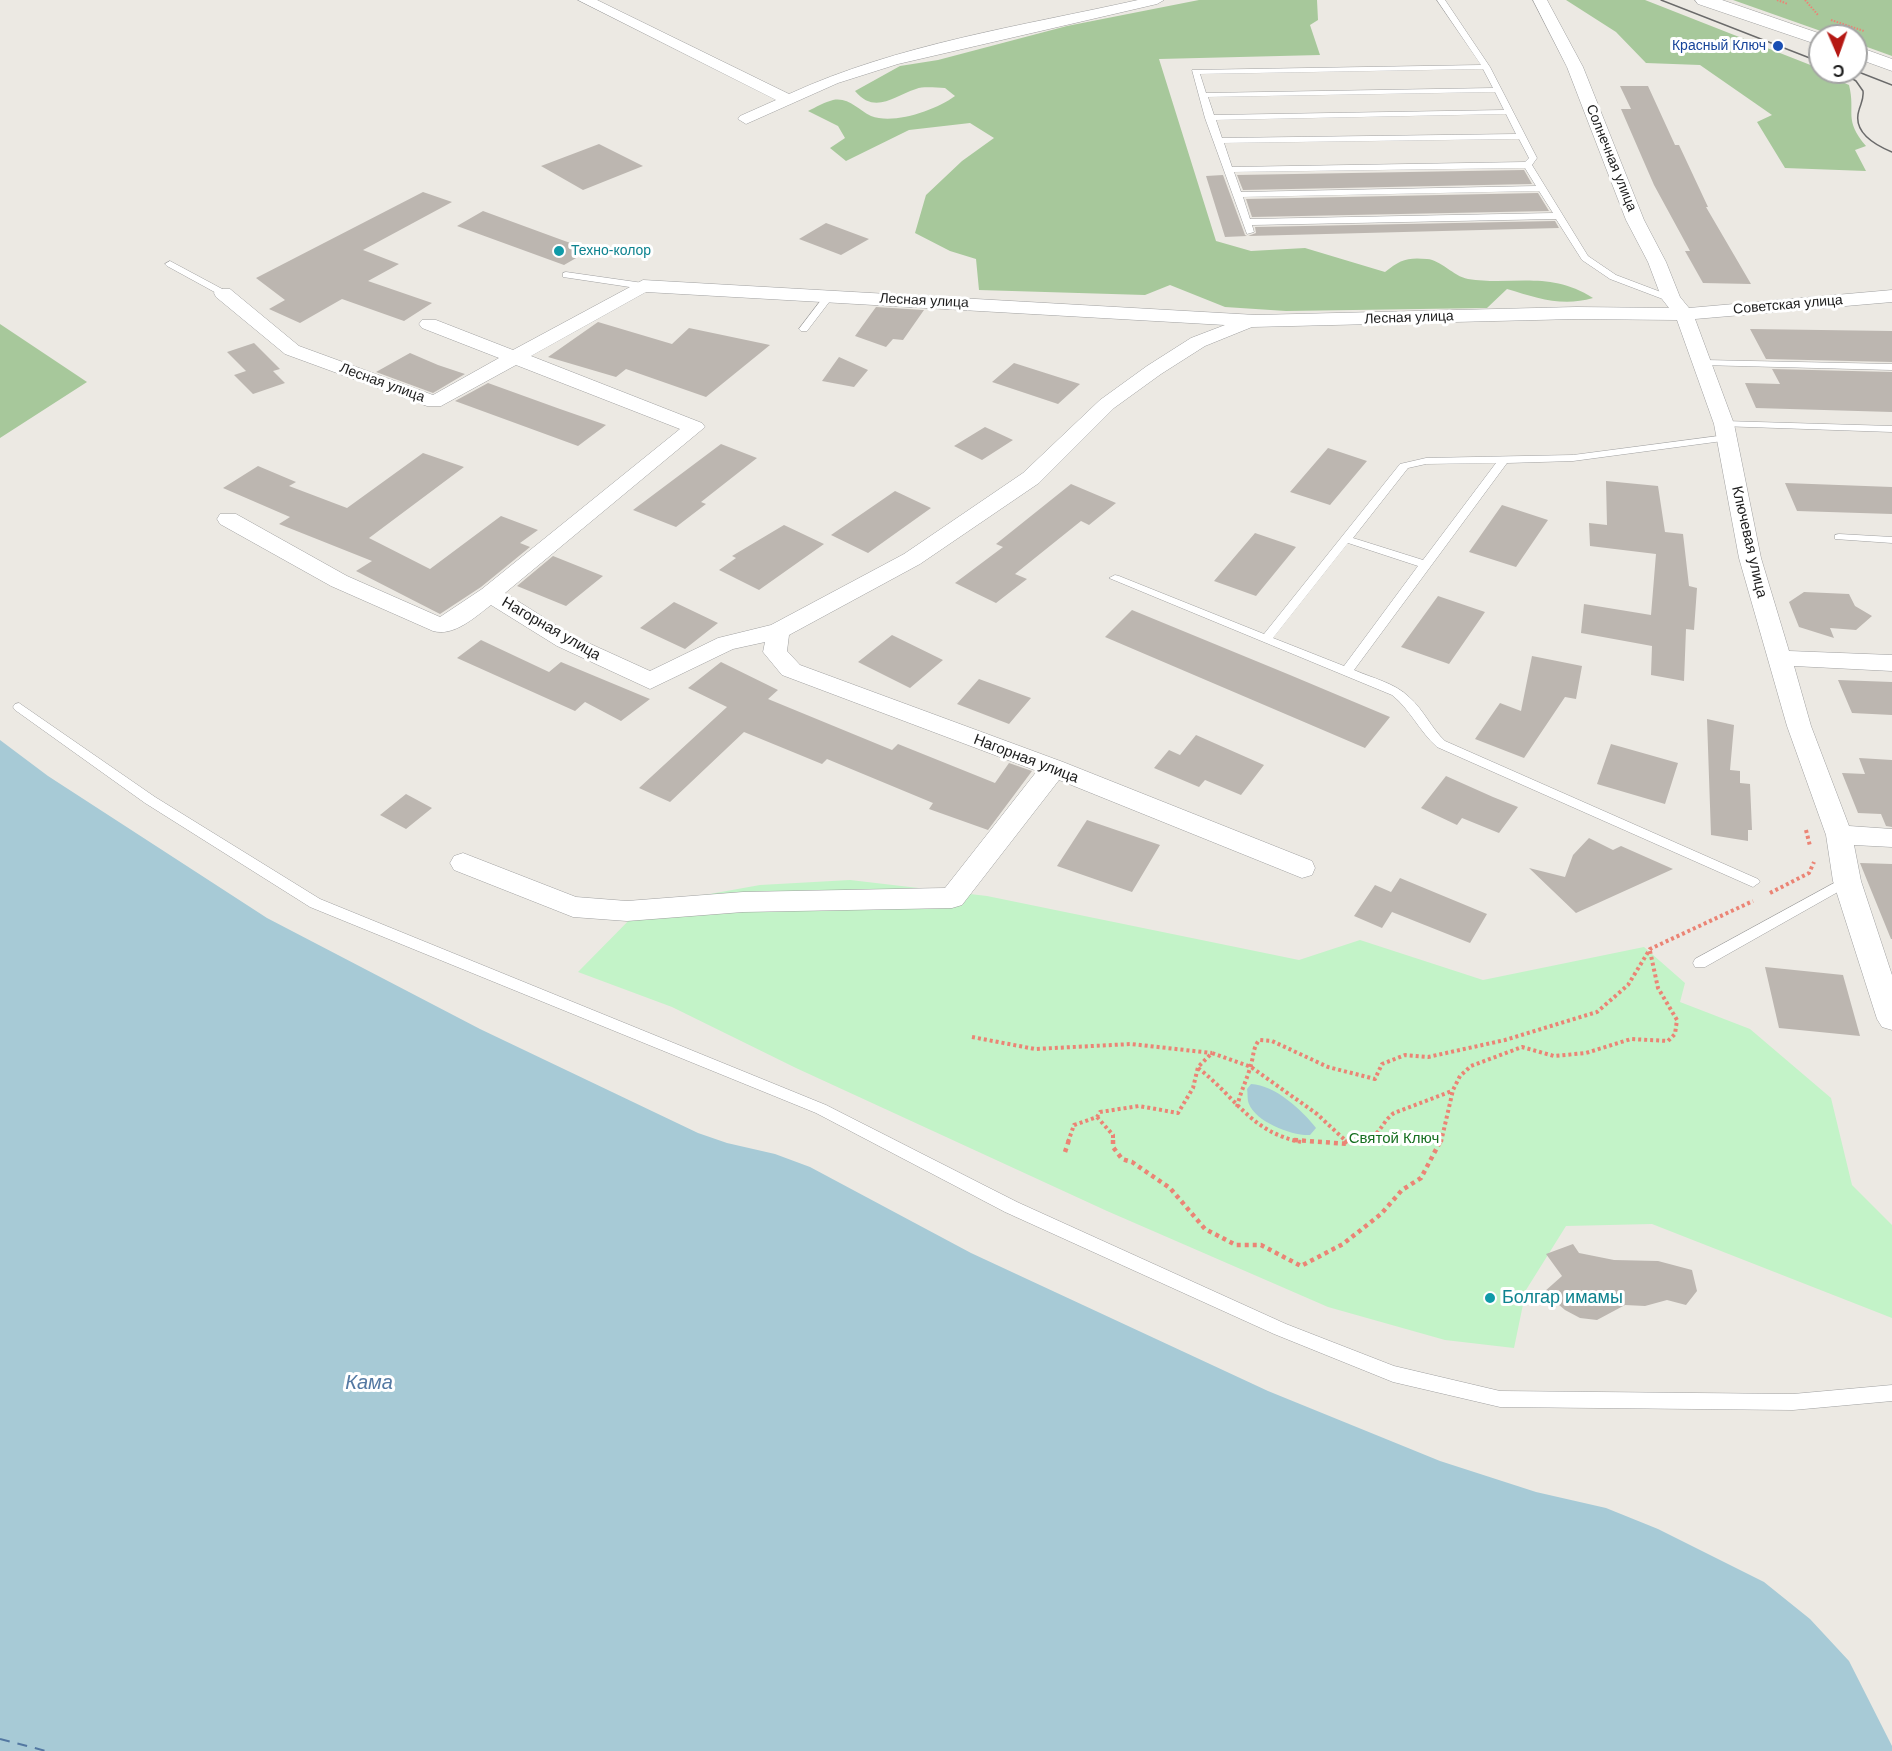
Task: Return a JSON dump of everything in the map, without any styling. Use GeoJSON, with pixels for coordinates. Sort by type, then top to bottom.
{"type":"FeatureCollection","features":[{"type":"Feature","properties":{"kind":"street"},"geometry":{"type":"LineString","coordinates":[[585,0],[787,99]]}},
{"type":"Feature","properties":{"kind":"street"},"geometry":{"type":"LineString","coordinates":[[746,119],[832,80],[894,60],[1157,0]]}},
{"type":"Feature","properties":{"kind":"street","name":"Солнечная улица"},"geometry":{"type":"LineString","coordinates":[[1539,0],[1575,67],[1635,220],[1704,363]]}},
{"type":"Feature","properties":{"kind":"street"},"geometry":{"type":"LineString","coordinates":[[1704,0],[1808,35]]}},
{"type":"Feature","properties":{"kind":"street"},"geometry":{"type":"LineString","coordinates":[[1868,56],[1892,65]]}},
{"type":"Feature","properties":{"kind":"street","name":"Лесная улица"},"geometry":{"type":"LineString","coordinates":[[223,293],[292,350],[434,402],[642,285],[1256,321],[1576,313],[1678,306]]}},
{"type":"Feature","properties":{"kind":"street","name":"Советская улица"},"geometry":{"type":"LineString","coordinates":[[1678,306],[1892,296]]}},
{"type":"Feature","properties":{"kind":"street","name":"Нагорная улица"},"geometry":{"type":"LineString","coordinates":[[490,594],[565,641],[650,681],[726,643],[778,631],[912,559],[1031,478],[1107,404],[1154,370],[1198,342],[1256,321]]}},
{"type":"Feature","properties":{"kind":"street"},"geometry":{"type":"LineString","coordinates":[[228,519],[339,581],[441,626],[464,614],[490,594],[694,427],[429,324]]}},
{"type":"Feature","properties":{"kind":"street","name":"Ключевая улица"},"geometry":{"type":"LineString","coordinates":[[1704,363],[1725,431],[1750,558],[1799,726],[1839,836],[1847,881],[1892,1019]]}},
{"type":"Feature","properties":{"kind":"street","name":"Нагорная улица"},"geometry":{"type":"LineString","coordinates":[[778,631],[775,651],[791,670],[1054,768],[1302,868]]}},
{"type":"Feature","properties":{"kind":"street"},"geometry":{"type":"LineString","coordinates":[[1781,658],[1892,663]]}},
{"type":"Feature","properties":{"kind":"street"},"geometry":{"type":"LineString","coordinates":[[463,863],[573,907],[627,911],[743,902],[952,898],[1054,768]]}},
{"type":"Feature","properties":{"kind":"street"},"geometry":{"type":"LineString","coordinates":[[1839,836],[1892,838]]}},
{"type":"Feature","properties":{"kind":"lane"},"geometry":{"type":"LineString","coordinates":[[1441,0],[1486,67],[1533,158],[1528,165]]}},
{"type":"Feature","properties":{"kind":"lane"},"geometry":{"type":"LineString","coordinates":[[1486,67],[1195,72],[1248,227],[1558,216]]}},
{"type":"Feature","properties":{"kind":"lane"},"geometry":{"type":"LineString","coordinates":[[1202,95],[1497,90]]}},
{"type":"Feature","properties":{"kind":"lane"},"geometry":{"type":"LineString","coordinates":[[1209,118],[1509,112]]}},
{"type":"Feature","properties":{"kind":"lane"},"geometry":{"type":"LineString","coordinates":[[1218,141],[1521,136]]}},
{"type":"Feature","properties":{"kind":"lane"},"geometry":{"type":"LineString","coordinates":[[1528,165],[1576,247],[1595,266],[1678,306]]}},
{"type":"Feature","properties":{"kind":"lane"},"geometry":{"type":"LineString","coordinates":[[1229,170],[1528,165]]}},
{"type":"Feature","properties":{"kind":"lane"},"geometry":{"type":"LineString","coordinates":[[1238,195],[1541,188]]}},
{"type":"Feature","properties":{"kind":"lane"},"geometry":{"type":"LineString","coordinates":[[170,264],[223,293]]}},
{"type":"Feature","properties":{"kind":"lane"},"geometry":{"type":"LineString","coordinates":[[566,275],[642,285]]}},
{"type":"Feature","properties":{"kind":"lane"},"geometry":{"type":"LineString","coordinates":[[804,329],[828,297]]}},
{"type":"Feature","properties":{"kind":"lane"},"geometry":{"type":"LineString","coordinates":[[1704,363],[1892,367]]}},
{"type":"Feature","properties":{"kind":"lane"},"geometry":{"type":"LineString","coordinates":[[1266,639],[1404,466],[1426,461],[1590,457],[1725,431],[1892,429]]}},
{"type":"Feature","properties":{"kind":"lane"},"geometry":{"type":"LineString","coordinates":[[1346,672],[1503,460]]}},
{"type":"Feature","properties":{"kind":"lane"},"geometry":{"type":"LineString","coordinates":[[1839,537],[1892,540]]}},
{"type":"Feature","properties":{"kind":"lane"},"geometry":{"type":"LineString","coordinates":[[1346,538],[1425,565]]}},
{"type":"Feature","properties":{"kind":"lane"},"geometry":{"type":"LineString","coordinates":[[1115,578],[1346,672],[1407,700],[1415,707],[1433,738],[1441,744],[1753,882]]}},
{"type":"Feature","properties":{"kind":"lane"},"geometry":{"type":"LineString","coordinates":[[19,707],[150,800],[315,903],[821,1109],[1022,1211],[1280,1329],[1393,1374],[1500,1399],[1793,1402],[1892,1393]]}},
{"type":"Feature","properties":{"kind":"lane"},"geometry":{"type":"LineString","coordinates":[[1700,963],[1847,881]]}},
{"type":"Feature","properties":{"kind":"path"},"geometry":{"type":"LineString","coordinates":[[1805,0],[1818,15]]}},
{"type":"Feature","properties":{"kind":"path"},"geometry":{"type":"LineString","coordinates":[[1097,1117],[1113,1135],[1113,1147],[1122,1159],[1132,1162],[1170,1188],[1205,1229],[1236,1245],[1261,1245],[1301,1266],[1315,1262],[1343,1244],[1381,1214],[1402,1190],[1421,1178],[1436,1156],[1446,1128],[1453,1090],[1460,1076],[1472,1066],[1522,1047],[1554,1056],[1586,1053],[1631,1039],[1668,1041],[1676,1034],[1677,1020],[1664,1004],[1654,986],[1650,949],[1629,985],[1597,1012],[1539,1031],[1428,1057],[1405,1055],[1382,1064],[1375,1079],[1328,1066],[1272,1041],[1258,1040],[1252,1050],[1251,1067],[1243,1082],[1237,1107]]}},
{"type":"Feature","properties":{"kind":"path"},"geometry":{"type":"LineString","coordinates":[[972,1037],[1035,1049],[1131,1044],[1212,1053],[1251,1067],[1317,1114],[1349,1144]]}},
{"type":"Feature","properties":{"kind":"path"},"geometry":{"type":"LineString","coordinates":[[1065,1152],[1074,1125],[1097,1117],[1100,1112],[1139,1106],[1178,1113],[1193,1088],[1198,1067],[1212,1053]]}},
{"type":"Feature","properties":{"kind":"path"},"geometry":{"type":"LineString","coordinates":[[1198,1067],[1213,1079],[1237,1107],[1279,1138],[1305,1143],[1362,1143],[1384,1130],[1388,1117],[1394,1113],[1453,1090]]}},
{"type":"Feature","properties":{"kind":"green space"},"geometry":{"type":"Polygon","coordinates":[[[1199,0],[1317,0],[1318,20],[1310,25],[1320,55],[1159,59],[1216,241],[1251,251],[1305,248],[1385,272],[1404,260],[1427,259],[1468,279],[1561,284],[1577,289],[1593,298],[1571,302],[1560,301],[1507,289],[1487,308],[1286,311],[1225,307],[1170,285],[1145,295],[979,290],[976,259],[950,251],[915,233],[926,195],[962,161],[994,138],[970,123],[909,130],[846,161],[830,148],[845,138],[838,126],[808,111],[833,100],[844,100],[871,116],[880,118],[891,119],[914,115],[955,96],[945,88],[923,88],[877,103],[862,98],[855,91],[900,66],[938,60],[1067,26],[1199,0]]]}},
{"type":"Feature","properties":{"kind":"green space"},"geometry":{"type":"Polygon","coordinates":[[[1566,0],[1645,0],[1808,64],[1808,84],[1849,85],[1852,122],[1866,146],[1855,150],[1866,171],[1785,168],[1757,122],[1772,115],[1700,65],[1646,63],[1616,32],[1566,0]]]}},
{"type":"Feature","properties":{"kind":"green space"},"geometry":{"type":"Polygon","coordinates":[[[1733,0],[1892,0],[1892,56],[1868,47],[1868,24],[1808,24],[1808,26],[1733,0]]]}},
{"type":"Feature","properties":{"kind":"green space"},"geometry":{"type":"Polygon","coordinates":[[[0,324],[87,382],[0,438],[0,324]]]}},
{"type":"Feature","properties":{"kind":"green space","name":"Святой Ключ"},"geometry":{"type":"Polygon","coordinates":[[[850,880],[987,896],[1299,960],[1360,940],[1483,980],[1644,947],[1685,983],[1680,1002],[1750,1029],[1831,1098],[1852,1185],[1892,1225],[1892,1318],[1652,1224],[1566,1226],[1526,1290],[1514,1348],[1445,1340],[1328,1307],[1107,1211],[796,1068],[672,1007],[578,972],[643,906],[760,885],[850,880]]]}},
{"type":"Feature","properties":{"kind":"water","name":"Кама"},"geometry":{"type":"Polygon","coordinates":[[[0,740],[48,776],[267,918],[480,1029],[698,1133],[727,1143],[775,1154],[810,1167],[971,1253],[1268,1391],[1440,1461],[1536,1492],[1606,1508],[1658,1529],[1764,1582],[1810,1619],[1849,1661],[1892,1746],[1892,1751],[0,1751],[0,740]]]}},
{"type":"Feature","properties":{"kind":"water"},"geometry":{"type":"Polygon","coordinates":[[[1251,1084],[1269,1089],[1296,1106],[1316,1128],[1310,1135],[1302,1135],[1275,1127],[1259,1117],[1248,1101],[1247,1089],[1251,1084]]]}},
{"type":"Feature","properties":{"kind":"building"},"geometry":{"type":"Polygon","coordinates":[[[1620,86],[1648,86],[1675,145],[1679,145],[1708,207],[1706,207],[1751,284],[1703,283],[1685,251],[1690,251],[1654,185],[1621,109],[1631,109],[1620,86]]]}},
{"type":"Feature","properties":{"kind":"building"},"geometry":{"type":"Polygon","coordinates":[[[599,144],[643,166],[583,190],[541,166],[599,144]]]}},
{"type":"Feature","properties":{"kind":"building"},"geometry":{"type":"Polygon","coordinates":[[[1524,170],[1532,184],[1243,190],[1237,175],[1524,170]]]}},
{"type":"Feature","properties":{"kind":"building"},"geometry":{"type":"Polygon","coordinates":[[[1223,175],[1247,236],[1225,237],[1206,176],[1223,175]]]}},
{"type":"Feature","properties":{"kind":"building"},"geometry":{"type":"Polygon","coordinates":[[[423,192],[452,202],[363,250],[399,264],[368,281],[432,303],[404,321],[342,299],[300,323],[269,309],[285,300],[256,278],[423,192]]]}},
{"type":"Feature","properties":{"kind":"building"},"geometry":{"type":"Polygon","coordinates":[[[1538,193],[1549,211],[1252,217],[1246,199],[1538,193]]]}},
{"type":"Feature","properties":{"kind":"building"},"geometry":{"type":"Polygon","coordinates":[[[483,211],[590,250],[564,265],[457,226],[483,211]]]}},
{"type":"Feature","properties":{"kind":"building"},"geometry":{"type":"Polygon","coordinates":[[[1555,221],[1559,228],[1248,236],[1256,233],[1255,227],[1555,221]]]}},
{"type":"Feature","properties":{"kind":"building"},"geometry":{"type":"Polygon","coordinates":[[[826,223],[869,239],[841,255],[799,239],[826,223]]]}},
{"type":"Feature","properties":{"kind":"building"},"geometry":{"type":"Polygon","coordinates":[[[876,307],[924,310],[903,340],[893,339],[886,347],[855,336],[876,307]]]}},
{"type":"Feature","properties":{"kind":"building"},"geometry":{"type":"Polygon","coordinates":[[[598,322],[672,344],[689,328],[770,345],[706,397],[626,369],[616,377],[548,357],[598,322]]]}},
{"type":"Feature","properties":{"kind":"building"},"geometry":{"type":"Polygon","coordinates":[[[1750,329],[1892,331],[1892,362],[1766,359],[1750,329]]]}},
{"type":"Feature","properties":{"kind":"building"},"geometry":{"type":"Polygon","coordinates":[[[254,343],[280,369],[273,371],[285,383],[253,394],[234,375],[246,371],[227,352],[254,343]]]}},
{"type":"Feature","properties":{"kind":"building"},"geometry":{"type":"Polygon","coordinates":[[[410,353],[465,374],[433,393],[376,372],[410,353]]]}},
{"type":"Feature","properties":{"kind":"building"},"geometry":{"type":"Polygon","coordinates":[[[839,357],[868,370],[854,387],[822,381],[839,357]]]}},
{"type":"Feature","properties":{"kind":"building"},"geometry":{"type":"Polygon","coordinates":[[[1014,363],[1080,384],[1058,404],[992,382],[1014,363]]]}},
{"type":"Feature","properties":{"kind":"building"},"geometry":{"type":"Polygon","coordinates":[[[1772,369],[1892,372],[1892,412],[1756,408],[1745,383],[1780,384],[1772,369]]]}},
{"type":"Feature","properties":{"kind":"building"},"geometry":{"type":"Polygon","coordinates":[[[488,383],[606,425],[578,446],[455,401],[488,383]]]}},
{"type":"Feature","properties":{"kind":"building"},"geometry":{"type":"Polygon","coordinates":[[[985,427],[1013,440],[982,460],[954,446],[985,427]]]}},
{"type":"Feature","properties":{"kind":"building"},"geometry":{"type":"Polygon","coordinates":[[[721,444],[757,458],[701,502],[706,504],[676,527],[633,510],[721,444]]]}},
{"type":"Feature","properties":{"kind":"building"},"geometry":{"type":"Polygon","coordinates":[[[1328,448],[1367,461],[1330,505],[1290,492],[1328,448]]]}},
{"type":"Feature","properties":{"kind":"building"},"geometry":{"type":"Polygon","coordinates":[[[423,453],[464,467],[369,538],[430,569],[501,516],[538,530],[520,543],[530,547],[481,587],[440,614],[356,571],[372,561],[279,524],[290,517],[223,488],[258,466],[296,482],[289,486],[347,508],[423,453]]]}},
{"type":"Feature","properties":{"kind":"building"},"geometry":{"type":"Polygon","coordinates":[[[1606,481],[1658,486],[1665,532],[1683,534],[1689,586],[1697,588],[1694,630],[1686,629],[1684,681],[1651,675],[1652,646],[1581,633],[1584,604],[1651,615],[1656,554],[1590,546],[1589,523],[1607,525],[1606,481]]]}},
{"type":"Feature","properties":{"kind":"building"},"geometry":{"type":"Polygon","coordinates":[[[1785,483],[1892,487],[1892,514],[1797,511],[1785,483]]]}},
{"type":"Feature","properties":{"kind":"building"},"geometry":{"type":"Polygon","coordinates":[[[1071,484],[1116,503],[1089,525],[1081,521],[1015,574],[1027,579],[996,603],[955,583],[1003,547],[996,544],[1071,484]]]}},
{"type":"Feature","properties":{"kind":"building"},"geometry":{"type":"Polygon","coordinates":[[[895,491],[931,508],[868,553],[831,535],[895,491]]]}},
{"type":"Feature","properties":{"kind":"building"},"geometry":{"type":"Polygon","coordinates":[[[1502,505],[1548,520],[1516,567],[1469,552],[1502,505]]]}},
{"type":"Feature","properties":{"kind":"building"},"geometry":{"type":"Polygon","coordinates":[[[784,525],[824,544],[759,590],[719,570],[736,558],[732,556],[784,525]]]}},
{"type":"Feature","properties":{"kind":"building"},"geometry":{"type":"Polygon","coordinates":[[[1255,533],[1296,547],[1256,596],[1214,581],[1255,533]]]}},
{"type":"Feature","properties":{"kind":"building"},"geometry":{"type":"Polygon","coordinates":[[[553,556],[603,576],[566,606],[517,586],[553,556]]]}},
{"type":"Feature","properties":{"kind":"building"},"geometry":{"type":"Polygon","coordinates":[[[1804,592],[1849,594],[1855,606],[1872,616],[1856,630],[1830,628],[1834,638],[1799,627],[1789,602],[1804,592]]]}},
{"type":"Feature","properties":{"kind":"building"},"geometry":{"type":"Polygon","coordinates":[[[1438,596],[1485,612],[1449,664],[1401,647],[1438,596]]]}},
{"type":"Feature","properties":{"kind":"building"},"geometry":{"type":"Polygon","coordinates":[[[674,602],[718,623],[685,649],[640,628],[674,602]]]}},
{"type":"Feature","properties":{"kind":"building"},"geometry":{"type":"Polygon","coordinates":[[[1132,610],[1390,717],[1365,748],[1105,637],[1132,610]]]}},
{"type":"Feature","properties":{"kind":"building"},"geometry":{"type":"Polygon","coordinates":[[[892,635],[943,660],[910,688],[858,662],[892,635]]]}},
{"type":"Feature","properties":{"kind":"building"},"geometry":{"type":"Polygon","coordinates":[[[481,640],[549,672],[561,662],[650,699],[621,721],[585,702],[575,711],[457,658],[481,640]]]}},
{"type":"Feature","properties":{"kind":"building"},"geometry":{"type":"Polygon","coordinates":[[[1532,656],[1582,666],[1576,699],[1565,697],[1524,758],[1475,739],[1500,703],[1521,711],[1532,656]]]}},
{"type":"Feature","properties":{"kind":"building"},"geometry":{"type":"Polygon","coordinates":[[[721,662],[778,690],[768,699],[892,750],[898,744],[995,783],[1009,763],[1032,771],[988,830],[929,809],[933,803],[827,759],[822,764],[744,732],[670,802],[639,788],[727,707],[688,688],[721,662]]]}},
{"type":"Feature","properties":{"kind":"building"},"geometry":{"type":"Polygon","coordinates":[[[979,679],[1031,698],[1009,724],[957,704],[979,679]]]}},
{"type":"Feature","properties":{"kind":"building"},"geometry":{"type":"Polygon","coordinates":[[[1838,680],[1892,682],[1892,715],[1852,713],[1838,680]]]}},
{"type":"Feature","properties":{"kind":"building"},"geometry":{"type":"Polygon","coordinates":[[[1707,719],[1734,725],[1730,770],[1740,771],[1740,783],[1750,784],[1752,830],[1748,830],[1748,841],[1711,835],[1707,719]]]}},
{"type":"Feature","properties":{"kind":"building"},"geometry":{"type":"Polygon","coordinates":[[[1196,735],[1264,765],[1241,795],[1205,780],[1199,787],[1154,768],[1169,750],[1180,755],[1196,735]]]}},
{"type":"Feature","properties":{"kind":"building"},"geometry":{"type":"Polygon","coordinates":[[[1611,744],[1678,763],[1665,804],[1597,784],[1611,744]]]}},
{"type":"Feature","properties":{"kind":"building"},"geometry":{"type":"Polygon","coordinates":[[[1859,758],[1892,760],[1892,827],[1886,826],[1881,814],[1858,813],[1842,773],[1865,774],[1859,758]]]}},
{"type":"Feature","properties":{"kind":"building"},"geometry":{"type":"Polygon","coordinates":[[[1446,776],[1518,807],[1499,833],[1462,818],[1457,825],[1421,808],[1446,776]]]}},
{"type":"Feature","properties":{"kind":"building"},"geometry":{"type":"Polygon","coordinates":[[[406,794],[432,808],[406,829],[380,815],[406,794]]]}},
{"type":"Feature","properties":{"kind":"building"},"geometry":{"type":"Polygon","coordinates":[[[1087,820],[1160,845],[1132,892],[1057,866],[1087,820]]]}},
{"type":"Feature","properties":{"kind":"building"},"geometry":{"type":"Polygon","coordinates":[[[1589,838],[1613,850],[1621,846],[1673,869],[1576,913],[1529,868],[1565,877],[1573,855],[1589,838]]]}},
{"type":"Feature","properties":{"kind":"building"},"geometry":{"type":"Polygon","coordinates":[[[1860,863],[1892,864],[1892,939],[1891,939],[1860,863]]]}},
{"type":"Feature","properties":{"kind":"building"},"geometry":{"type":"Polygon","coordinates":[[[1400,878],[1487,914],[1470,943],[1392,912],[1382,928],[1354,916],[1375,885],[1391,892],[1400,878]]]}},
{"type":"Feature","properties":{"kind":"building"},"geometry":{"type":"Polygon","coordinates":[[[1765,967],[1843,975],[1860,1036],[1779,1028],[1765,967]]]}},
{"type":"Feature","properties":{"kind":"building"},"geometry":{"type":"Polygon","coordinates":[[[1573,1244],[1579,1253],[1614,1260],[1658,1261],[1692,1270],[1697,1291],[1686,1305],[1667,1300],[1645,1306],[1625,1305],[1597,1320],[1580,1318],[1565,1310],[1544,1292],[1562,1276],[1546,1254],[1573,1244]]]}},
{"type":"Feature","properties":{"kind":"ferry route"},"geometry":{"type":"LineString","coordinates":[[0,1739],[46,1751]]}},
{"type":"Feature","properties":{"kind":"tram line"},"geometry":{"type":"LineString","coordinates":[[1661,0],[1808,57]]}},
{"type":"Feature","properties":{"kind":"tram line"},"geometry":{"type":"LineString","coordinates":[[1868,76],[1892,85]]}},
{"type":"Feature","properties":{"kind":"tram line"},"geometry":{"type":"LineString","coordinates":[[1858,84],[1863,91],[1858,118],[1859,125],[1866,137],[1892,152]]}},
{"type":"Feature","properties":{"kind":"place","name":"Красный Ключ"},"geometry":{"type":"Point","coordinates":[1778,46]}},
{"type":"Feature","properties":{"kind":"place","name":"Техно-колор"},"geometry":{"type":"Point","coordinates":[559,251]}},
{"type":"Feature","properties":{"kind":"place","name":"Болгар имамы"},"geometry":{"type":"Point","coordinates":[1490,1298]}}]}
